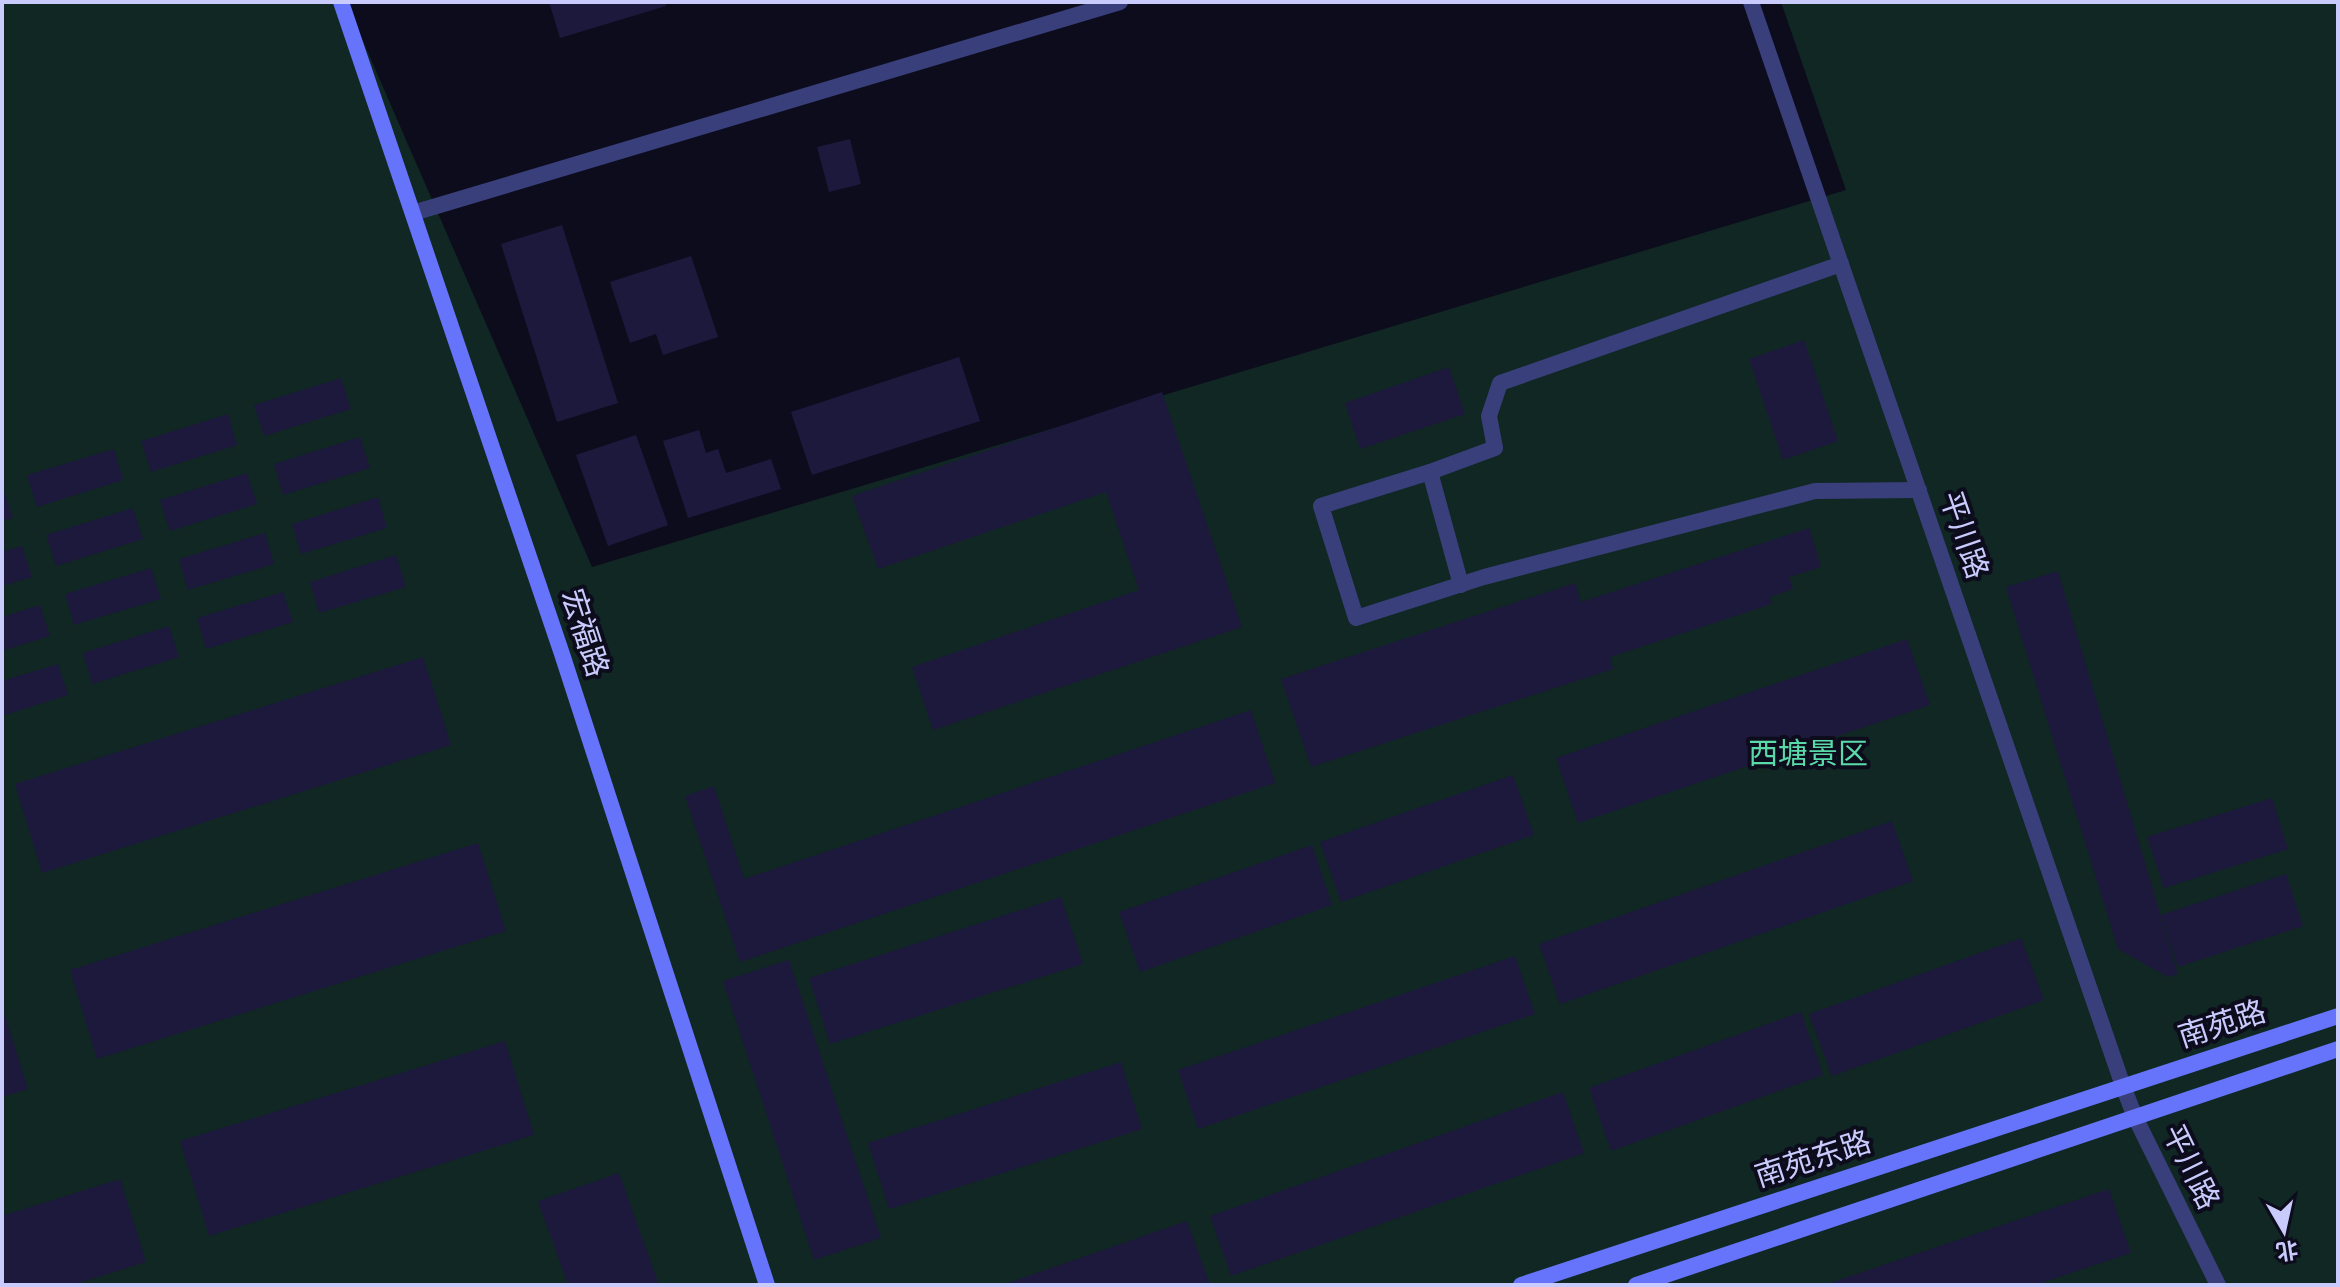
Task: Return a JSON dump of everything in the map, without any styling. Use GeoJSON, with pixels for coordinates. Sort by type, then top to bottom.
{"type":"FeatureCollection","features":[{"type":"Feature","properties":{"kind":"main road","name":"宏福路"},"geometry":{"type":"LineString","coordinates":[[341,2],[562,654],[767,1285]]}},
{"type":"Feature","properties":{"kind":"main road","name":"南苑路"},"geometry":{"type":"LineString","coordinates":[[2123,1086],[2338,1016]]}},
{"type":"Feature","properties":{"kind":"main road","name":"南苑路"},"geometry":{"type":"LineString","coordinates":[[2135,1117],[2338,1049]]}},
{"type":"Feature","properties":{"kind":"main road","name":"南苑东路"},"geometry":{"type":"LineString","coordinates":[[1521,1285],[2123,1086]]}},
{"type":"Feature","properties":{"kind":"main road","name":"南苑东路"},"geometry":{"type":"LineString","coordinates":[[1636,1285],[2135,1117]]}},
{"type":"Feature","properties":{"kind":"street"},"geometry":{"type":"LineString","coordinates":[[413,213],[1120,2]]}},
{"type":"Feature","properties":{"kind":"street","name":"平川路"},"geometry":{"type":"LineString","coordinates":[[1751,2],[2123,1086],[2135,1117],[2218,1285]]}},
{"type":"Feature","properties":{"kind":"street"},"geometry":{"type":"LineString","coordinates":[[1841,264],[1500,383],[1489,416],[1495,448],[1321,506],[1356,618],[1499,573],[1815,491],[1919,490]]}},
{"type":"Feature","properties":{"kind":"street"},"geometry":{"type":"LineString","coordinates":[[1430,472],[1461,585]]}},
{"type":"Feature","properties":{"kind":"green space","name":"西塘景区"},"geometry":{"type":"Polygon","coordinates":[[[2,2],[346,2],[592,567],[1846,190],[1781,2],[2338,2],[2338,1285],[2,1285],[2,2]]]}},
{"type":"Feature","properties":{"kind":"building"},"geometry":{"type":"Polygon","coordinates":[[[549,2],[665,2],[666,6],[560,38],[549,2]]]}},
{"type":"Feature","properties":{"kind":"building"},"geometry":{"type":"Polygon","coordinates":[[[850,139],[861,184],[829,192],[817,147],[850,139]]]}},
{"type":"Feature","properties":{"kind":"building"},"geometry":{"type":"Polygon","coordinates":[[[562,225],[618,403],[557,422],[501,244],[562,225]]]}},
{"type":"Feature","properties":{"kind":"building"},"geometry":{"type":"Polygon","coordinates":[[[691,256],[718,337],[663,355],[656,334],[630,343],[610,282],[691,256]]]}},
{"type":"Feature","properties":{"kind":"building"},"geometry":{"type":"Polygon","coordinates":[[[1804,340],[1838,441],[1783,460],[1749,359],[1804,340]]]}},
{"type":"Feature","properties":{"kind":"building"},"geometry":{"type":"Polygon","coordinates":[[[959,357],[980,421],[812,475],[791,412],[959,357]]]}},
{"type":"Feature","properties":{"kind":"building"},"geometry":{"type":"Polygon","coordinates":[[[1449,367],[1465,414],[1360,449],[1345,403],[1449,367]]]}},
{"type":"Feature","properties":{"kind":"building"},"geometry":{"type":"Polygon","coordinates":[[[341,378],[351,409],[264,436],[254,405],[341,378]]]}},
{"type":"Feature","properties":{"kind":"building"},"geometry":{"type":"Polygon","coordinates":[[[1162,392],[1242,627],[933,730],[912,667],[1139,590],[1106,492],[878,569],[852,496],[1162,392]]]}},
{"type":"Feature","properties":{"kind":"building"},"geometry":{"type":"Polygon","coordinates":[[[228,414],[237,445],[151,472],[141,441],[228,414]]]}},
{"type":"Feature","properties":{"kind":"building"},"geometry":{"type":"Polygon","coordinates":[[[699,430],[706,453],[718,449],[726,473],[771,459],[781,489],[688,518],[663,441],[699,430]]]}},
{"type":"Feature","properties":{"kind":"building"},"geometry":{"type":"Polygon","coordinates":[[[636,435],[668,525],[608,546],[576,455],[636,435]]]}},
{"type":"Feature","properties":{"kind":"building"},"geometry":{"type":"Polygon","coordinates":[[[360,437],[370,468],[283,495],[274,464],[360,437]]]}},
{"type":"Feature","properties":{"kind":"building"},"geometry":{"type":"Polygon","coordinates":[[[114,449],[123,480],[37,507],[27,475],[114,449]]]}},
{"type":"Feature","properties":{"kind":"building"},"geometry":{"type":"Polygon","coordinates":[[[247,473],[257,504],[170,531],[160,500],[247,473]]]}},
{"type":"Feature","properties":{"kind":"building"},"geometry":{"type":"Polygon","coordinates":[[[2,485],[13,518],[2,521],[2,485]]]}},
{"type":"Feature","properties":{"kind":"building"},"geometry":{"type":"Polygon","coordinates":[[[378,497],[387,528],[301,554],[292,524],[378,497]]]}},
{"type":"Feature","properties":{"kind":"building"},"geometry":{"type":"Polygon","coordinates":[[[133,508],[143,539],[56,566],[46,535],[133,508]]]}},
{"type":"Feature","properties":{"kind":"building"},"geometry":{"type":"Polygon","coordinates":[[[1809,528],[1821,567],[1789,577],[1793,589],[1770,597],[1772,604],[1610,657],[1613,669],[1311,767],[1281,679],[1575,583],[1581,602],[1809,528]]]}},
{"type":"Feature","properties":{"kind":"building"},"geometry":{"type":"Polygon","coordinates":[[[265,533],[274,564],[188,590],[179,559],[265,533]]]}},
{"type":"Feature","properties":{"kind":"building"},"geometry":{"type":"Polygon","coordinates":[[[22,546],[32,577],[2,586],[2,552],[22,546]]]}},
{"type":"Feature","properties":{"kind":"building"},"geometry":{"type":"Polygon","coordinates":[[[396,555],[406,587],[319,613],[310,582],[396,555]]]}},
{"type":"Feature","properties":{"kind":"building"},"geometry":{"type":"Polygon","coordinates":[[[151,568],[161,599],[74,625],[65,594],[151,568]]]}},
{"type":"Feature","properties":{"kind":"building"},"geometry":{"type":"Polygon","coordinates":[[[2058,571],[2178,974],[2168,977],[2118,949],[2006,587],[2058,571]]]}},
{"type":"Feature","properties":{"kind":"building"},"geometry":{"type":"Polygon","coordinates":[[[283,592],[293,622],[206,649],[197,618],[283,592]]]}},
{"type":"Feature","properties":{"kind":"building"},"geometry":{"type":"Polygon","coordinates":[[[40,605],[50,636],[2,651],[2,617],[40,605]]]}},
{"type":"Feature","properties":{"kind":"building"},"geometry":{"type":"Polygon","coordinates":[[[169,626],[179,657],[92,684],[83,653],[169,626]]]}},
{"type":"Feature","properties":{"kind":"building"},"geometry":{"type":"Polygon","coordinates":[[[1907,639],[1930,705],[1578,823],[1556,758],[1907,639]]]}},
{"type":"Feature","properties":{"kind":"building"},"geometry":{"type":"Polygon","coordinates":[[[423,657],[451,745],[42,873],[15,784],[423,657]]]}},
{"type":"Feature","properties":{"kind":"building"},"geometry":{"type":"Polygon","coordinates":[[[58,664],[68,695],[2,716],[2,681],[58,664]]]}},
{"type":"Feature","properties":{"kind":"building"},"geometry":{"type":"Polygon","coordinates":[[[1251,710],[1275,783],[740,962],[685,796],[714,786],[744,879],[1251,710]]]}},
{"type":"Feature","properties":{"kind":"building"},"geometry":{"type":"Polygon","coordinates":[[[1513,775],[1534,835],[1341,902],[1320,842],[1513,775]]]}},
{"type":"Feature","properties":{"kind":"building"},"geometry":{"type":"Polygon","coordinates":[[[2272,798],[2288,849],[2164,888],[2147,837],[2272,798]]]}},
{"type":"Feature","properties":{"kind":"building"},"geometry":{"type":"Polygon","coordinates":[[[1892,821],[1913,881],[1560,1004],[1539,944],[1892,821]]]}},
{"type":"Feature","properties":{"kind":"building"},"geometry":{"type":"Polygon","coordinates":[[[478,843],[506,931],[97,1059],[70,970],[478,843]]]}},
{"type":"Feature","properties":{"kind":"building"},"geometry":{"type":"Polygon","coordinates":[[[1312,845],[1332,905],[1140,972],[1119,912],[1312,845]]]}},
{"type":"Feature","properties":{"kind":"building"},"geometry":{"type":"Polygon","coordinates":[[[2286,874],[2303,926],[2178,967],[2161,915],[2286,874]]]}},
{"type":"Feature","properties":{"kind":"building"},"geometry":{"type":"Polygon","coordinates":[[[1061,897],[1083,964],[830,1044],[809,978],[1061,897]]]}},
{"type":"Feature","properties":{"kind":"building"},"geometry":{"type":"Polygon","coordinates":[[[2021,938],[2044,1000],[1832,1076],[1809,1014],[2021,938]]]}},
{"type":"Feature","properties":{"kind":"building"},"geometry":{"type":"Polygon","coordinates":[[[1515,956],[1535,1014],[1198,1129],[1178,1070],[1515,956]]]}},
{"type":"Feature","properties":{"kind":"building"},"geometry":{"type":"Polygon","coordinates":[[[789,960],[881,1238],[814,1260],[723,981],[789,960]]]}},
{"type":"Feature","properties":{"kind":"building"},"geometry":{"type":"Polygon","coordinates":[[[2,1007],[28,1089],[2,1097],[2,1007]]]}},
{"type":"Feature","properties":{"kind":"building"},"geometry":{"type":"Polygon","coordinates":[[[1801,1012],[1823,1075],[1611,1151],[1589,1088],[1801,1012]]]}},
{"type":"Feature","properties":{"kind":"building"},"geometry":{"type":"Polygon","coordinates":[[[505,1041],[534,1135],[209,1236],[180,1141],[505,1041]]]}},
{"type":"Feature","properties":{"kind":"building"},"geometry":{"type":"Polygon","coordinates":[[[1121,1062],[1142,1129],[889,1209],[868,1143],[1121,1062]]]}},
{"type":"Feature","properties":{"kind":"building"},"geometry":{"type":"Polygon","coordinates":[[[1563,1092],[1584,1153],[1231,1276],[1210,1216],[1563,1092]]]}},
{"type":"Feature","properties":{"kind":"building"},"geometry":{"type":"Polygon","coordinates":[[[619,1173],[659,1285],[568,1285],[538,1201],[619,1173]]]}},
{"type":"Feature","properties":{"kind":"building"},"geometry":{"type":"Polygon","coordinates":[[[120,1179],[146,1262],[72,1285],[2,1285],[2,1216],[120,1179]]]}},
{"type":"Feature","properties":{"kind":"building"},"geometry":{"type":"Polygon","coordinates":[[[2109,1189],[2131,1253],[2035,1285],[1824,1285],[2109,1189]]]}},
{"type":"Feature","properties":{"kind":"building"},"geometry":{"type":"Polygon","coordinates":[[[1187,1221],[1210,1285],[1002,1285],[1187,1221]]]}}]}
